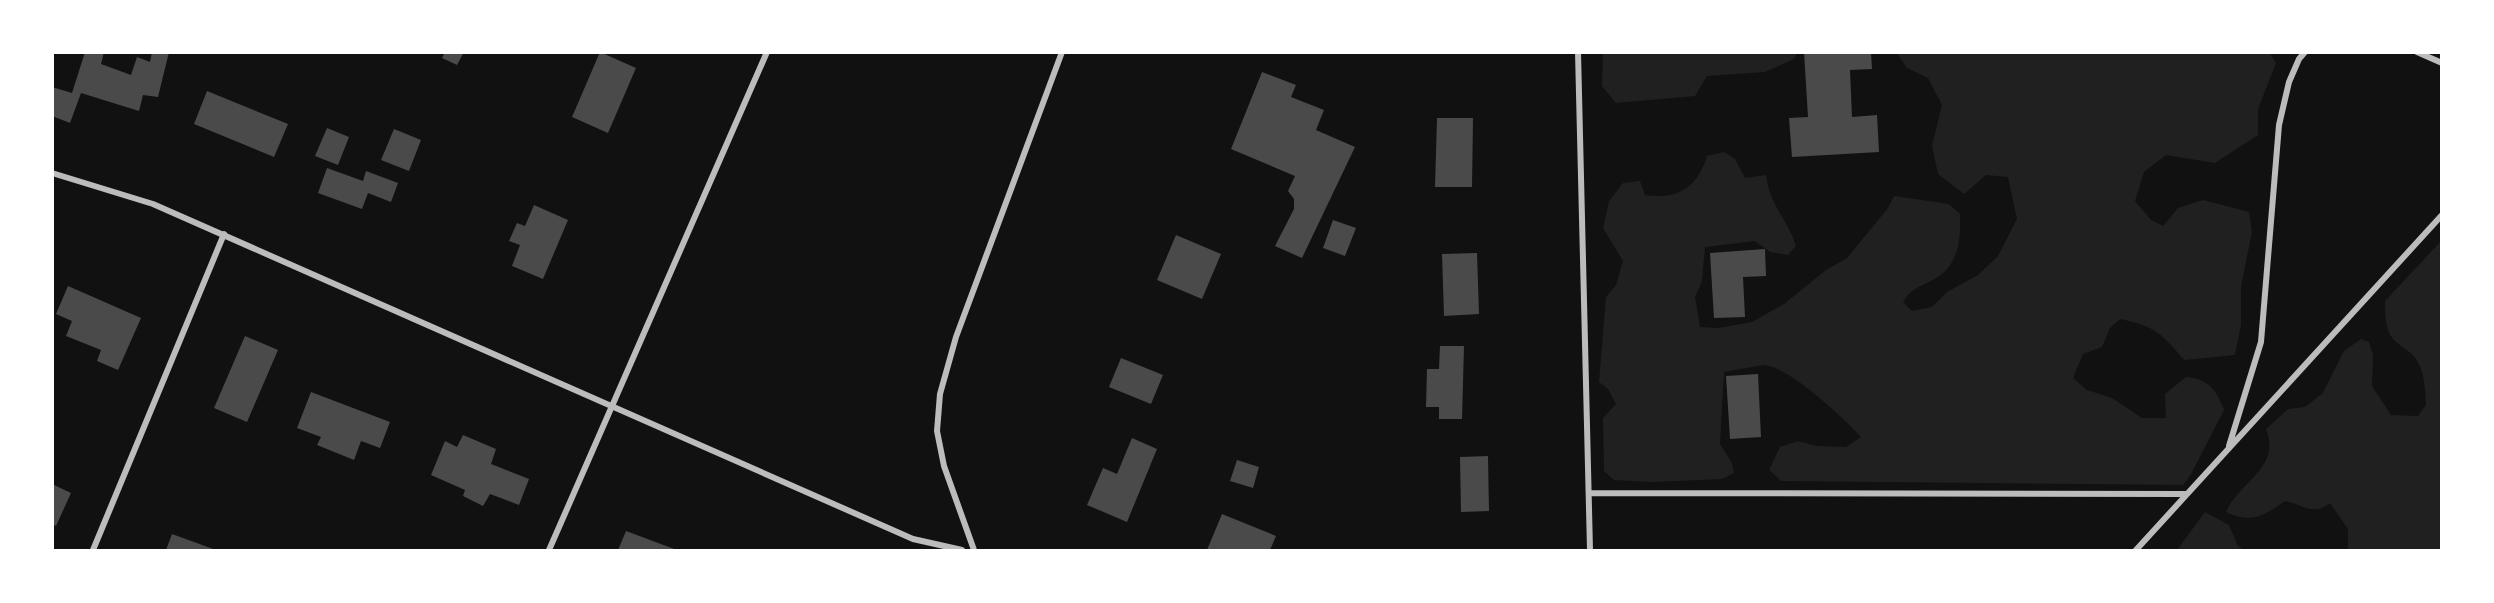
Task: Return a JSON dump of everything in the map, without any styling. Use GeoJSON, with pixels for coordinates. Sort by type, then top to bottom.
{"type":"FeatureCollection","features":[{"type":"Feature","properties":{"kind":"street"},"geometry":{"type":"LineString","coordinates":[[549,550],[767,52]]}},
{"type":"Feature","properties":{"kind":"street"},"geometry":{"type":"LineString","coordinates":[[974,550],[944,466],[937,431],[940,394],[956,337],[1062,52]]}},
{"type":"Feature","properties":{"kind":"street"},"geometry":{"type":"LineString","coordinates":[[1578,52],[1591,493],[1590,550]]}},
{"type":"Feature","properties":{"kind":"street"},"geometry":{"type":"LineString","coordinates":[[2228,450],[2261,342],[2278,125],[2289,82],[2299,59],[2305,52]]}},
{"type":"Feature","properties":{"kind":"street"},"geometry":{"type":"LineString","coordinates":[[2417,52],[2442,63]]}},
{"type":"Feature","properties":{"kind":"street"},"geometry":{"type":"LineString","coordinates":[[52,172],[153,204],[913,539],[962,550]]}},
{"type":"Feature","properties":{"kind":"street"},"geometry":{"type":"LineString","coordinates":[[2136,550],[2442,215]]}},
{"type":"Feature","properties":{"kind":"street"},"geometry":{"type":"LineString","coordinates":[[93,550],[224,234]]}},
{"type":"Feature","properties":{"kind":"street"},"geometry":{"type":"LineString","coordinates":[[1591,493],[2187,494]]}},
{"type":"Feature","properties":{"kind":"shaded area"},"geometry":{"type":"Polygon","coordinates":[[[1603,52],[1797,53],[1794,59],[1765,72],[1707,76],[1695,96],[1616,103],[1602,86],[1603,52]]]}},
{"type":"Feature","properties":{"kind":"shaded area"},"geometry":{"type":"Polygon","coordinates":[[[2269,52],[2276,63],[2258,109],[2258,135],[2215,163],[2166,155],[2144,172],[2135,201],[2151,220],[2163,226],[2178,208],[2203,200],[2249,212],[2252,232],[2241,286],[2241,325],[2235,355],[2184,360],[2170,343],[2156,332],[2120,319],[2110,328],[2102,347],[2083,354],[2073,378],[2087,390],[2112,398],[2142,418],[2166,418],[2165,394],[2186,377],[2200,380],[2211,387],[2224,410],[2190,476],[2183,485],[1781,481],[1769,470],[1780,447],[1798,441],[1817,446],[1846,447],[1861,437],[1802,384],[1776,368],[1765,365],[1724,372],[1720,444],[1732,463],[1734,473],[1722,479],[1652,482],[1614,480],[1604,471],[1603,418],[1616,404],[1608,389],[1599,382],[1606,297],[1616,285],[1623,261],[1603,228],[1609,201],[1623,183],[1640,181],[1645,195],[1667,196],[1692,184],[1707,156],[1724,152],[1735,159],[1745,178],[1766,175],[1771,195],[1796,246],[1788,255],[1770,252],[1755,241],[1705,247],[1702,281],[1695,297],[1700,327],[1718,328],[1752,322],[1784,304],[1826,270],[1847,258],[1888,208],[1894,196],[1949,204],[1960,214],[1959,243],[1953,260],[1942,274],[1913,291],[1903,302],[1912,311],[1932,307],[1947,292],[1978,275],[1998,256],[2017,219],[2008,177],[1986,175],[1964,194],[1938,174],[1932,146],[1942,105],[1928,78],[1907,68],[1897,53],[2269,52]]]}},
{"type":"Feature","properties":{"kind":"shaded area"},"geometry":{"type":"Polygon","coordinates":[[[2441,241],[2441,550],[2348,550],[2348,529],[2330,503],[2313,509],[2285,501],[2264,514],[2250,518],[2226,512],[2232,501],[2264,464],[2269,442],[2266,429],[2288,409],[2305,407],[2323,393],[2344,351],[2361,339],[2369,342],[2373,355],[2372,386],[2391,415],[2418,416],[2426,405],[2422,374],[2414,357],[2389,333],[2385,301],[2441,241]]]}},
{"type":"Feature","properties":{"kind":"shaded area"},"geometry":{"type":"Polygon","coordinates":[[[2205,512],[2229,525],[2238,546],[2244,550],[2177,550],[2205,512]]]}},
{"type":"Feature","properties":{"kind":"building"},"geometry":{"type":"Polygon","coordinates":[[[85,52],[104,52],[101,64],[131,75],[137,57],[150,62],[152,52],[169,52],[158,97],[143,95],[139,111],[81,93],[70,123],[52,116],[52,87],[72,93],[85,52]]]}},
{"type":"Feature","properties":{"kind":"building"},"geometry":{"type":"Polygon","coordinates":[[[445,52],[464,52],[457,65],[442,58],[445,52]]]}},
{"type":"Feature","properties":{"kind":"building"},"geometry":{"type":"Polygon","coordinates":[[[600,52],[636,68],[608,133],[572,117],[600,52]]]}},
{"type":"Feature","properties":{"kind":"building"},"geometry":{"type":"Polygon","coordinates":[[[1804,52],[1871,52],[1872,69],[1850,70],[1852,117],[1877,115],[1879,152],[1792,157],[1789,118],[1808,117],[1804,52]]]}},
{"type":"Feature","properties":{"kind":"building"},"geometry":{"type":"Polygon","coordinates":[[[1262,72],[1296,85],[1291,97],[1324,110],[1316,130],[1355,147],[1302,258],[1275,246],[1294,209],[1294,199],[1288,191],[1295,176],[1231,149],[1262,72]]]}},
{"type":"Feature","properties":{"kind":"building"},"geometry":{"type":"Polygon","coordinates":[[[207,91],[288,124],[274,157],[194,124],[207,91]]]}},
{"type":"Feature","properties":{"kind":"building"},"geometry":{"type":"Polygon","coordinates":[[[1437,118],[1473,118],[1472,187],[1435,187],[1437,118]]]}},
{"type":"Feature","properties":{"kind":"building"},"geometry":{"type":"Polygon","coordinates":[[[327,128],[349,137],[338,165],[315,156],[327,128]]]}},
{"type":"Feature","properties":{"kind":"building"},"geometry":{"type":"Polygon","coordinates":[[[394,129],[421,140],[409,171],[381,160],[394,129]]]}},
{"type":"Feature","properties":{"kind":"building"},"geometry":{"type":"Polygon","coordinates":[[[327,168],[363,181],[366,171],[398,183],[391,202],[368,193],[362,209],[318,193],[327,168]]]}},
{"type":"Feature","properties":{"kind":"building"},"geometry":{"type":"Polygon","coordinates":[[[534,205],[568,220],[543,279],[512,266],[520,245],[509,241],[517,223],[525,226],[534,205]]]}},
{"type":"Feature","properties":{"kind":"building"},"geometry":{"type":"Polygon","coordinates":[[[1333,220],[1356,228],[1345,256],[1323,248],[1333,220]]]}},
{"type":"Feature","properties":{"kind":"building"},"geometry":{"type":"Polygon","coordinates":[[[1176,235],[1221,254],[1202,299],[1157,280],[1176,235]]]}},
{"type":"Feature","properties":{"kind":"building"},"geometry":{"type":"Polygon","coordinates":[[[1765,249],[1766,276],[1743,277],[1745,317],[1714,318],[1710,253],[1765,249]]]}},
{"type":"Feature","properties":{"kind":"building"},"geometry":{"type":"Polygon","coordinates":[[[1477,253],[1479,314],[1444,316],[1442,254],[1477,253]]]}},
{"type":"Feature","properties":{"kind":"building"},"geometry":{"type":"Polygon","coordinates":[[[68,286],[141,318],[118,370],[97,361],[101,350],[66,336],[72,321],[56,314],[68,286]]]}},
{"type":"Feature","properties":{"kind":"building"},"geometry":{"type":"Polygon","coordinates":[[[245,336],[278,350],[247,422],[214,408],[245,336]]]}},
{"type":"Feature","properties":{"kind":"building"},"geometry":{"type":"Polygon","coordinates":[[[1440,346],[1464,346],[1462,419],[1439,419],[1439,407],[1426,407],[1427,369],[1439,369],[1440,346]]]}},
{"type":"Feature","properties":{"kind":"building"},"geometry":{"type":"Polygon","coordinates":[[[1121,358],[1163,375],[1151,404],[1109,387],[1121,358]]]}},
{"type":"Feature","properties":{"kind":"building"},"geometry":{"type":"Polygon","coordinates":[[[1758,374],[1761,437],[1730,439],[1726,376],[1758,374]]]}},
{"type":"Feature","properties":{"kind":"building"},"geometry":{"type":"Polygon","coordinates":[[[311,392],[390,422],[380,448],[361,441],[354,460],[317,445],[321,437],[297,428],[311,392]]]}},
{"type":"Feature","properties":{"kind":"building"},"geometry":{"type":"Polygon","coordinates":[[[463,435],[496,449],[491,464],[529,479],[519,505],[490,494],[483,506],[463,496],[465,490],[431,475],[445,441],[457,447],[463,435]]]}},
{"type":"Feature","properties":{"kind":"building"},"geometry":{"type":"Polygon","coordinates":[[[1132,438],[1157,449],[1127,522],[1087,505],[1103,468],[1117,474],[1132,438]]]}},
{"type":"Feature","properties":{"kind":"building"},"geometry":{"type":"Polygon","coordinates":[[[1488,456],[1489,511],[1461,512],[1460,457],[1488,456]]]}},
{"type":"Feature","properties":{"kind":"building"},"geometry":{"type":"Polygon","coordinates":[[[1237,460],[1259,467],[1253,488],[1230,481],[1237,460]]]}},
{"type":"Feature","properties":{"kind":"building"},"geometry":{"type":"Polygon","coordinates":[[[52,484],[71,493],[56,526],[52,524],[52,484]]]}},
{"type":"Feature","properties":{"kind":"building"},"geometry":{"type":"Polygon","coordinates":[[[1222,514],[1276,536],[1270,550],[1207,550],[1222,514]]]}},
{"type":"Feature","properties":{"kind":"building"},"geometry":{"type":"Polygon","coordinates":[[[626,531],[677,550],[618,550],[626,531]]]}},
{"type":"Feature","properties":{"kind":"building"},"geometry":{"type":"Polygon","coordinates":[[[172,534],[216,550],[166,550],[172,534]]]}}]}
